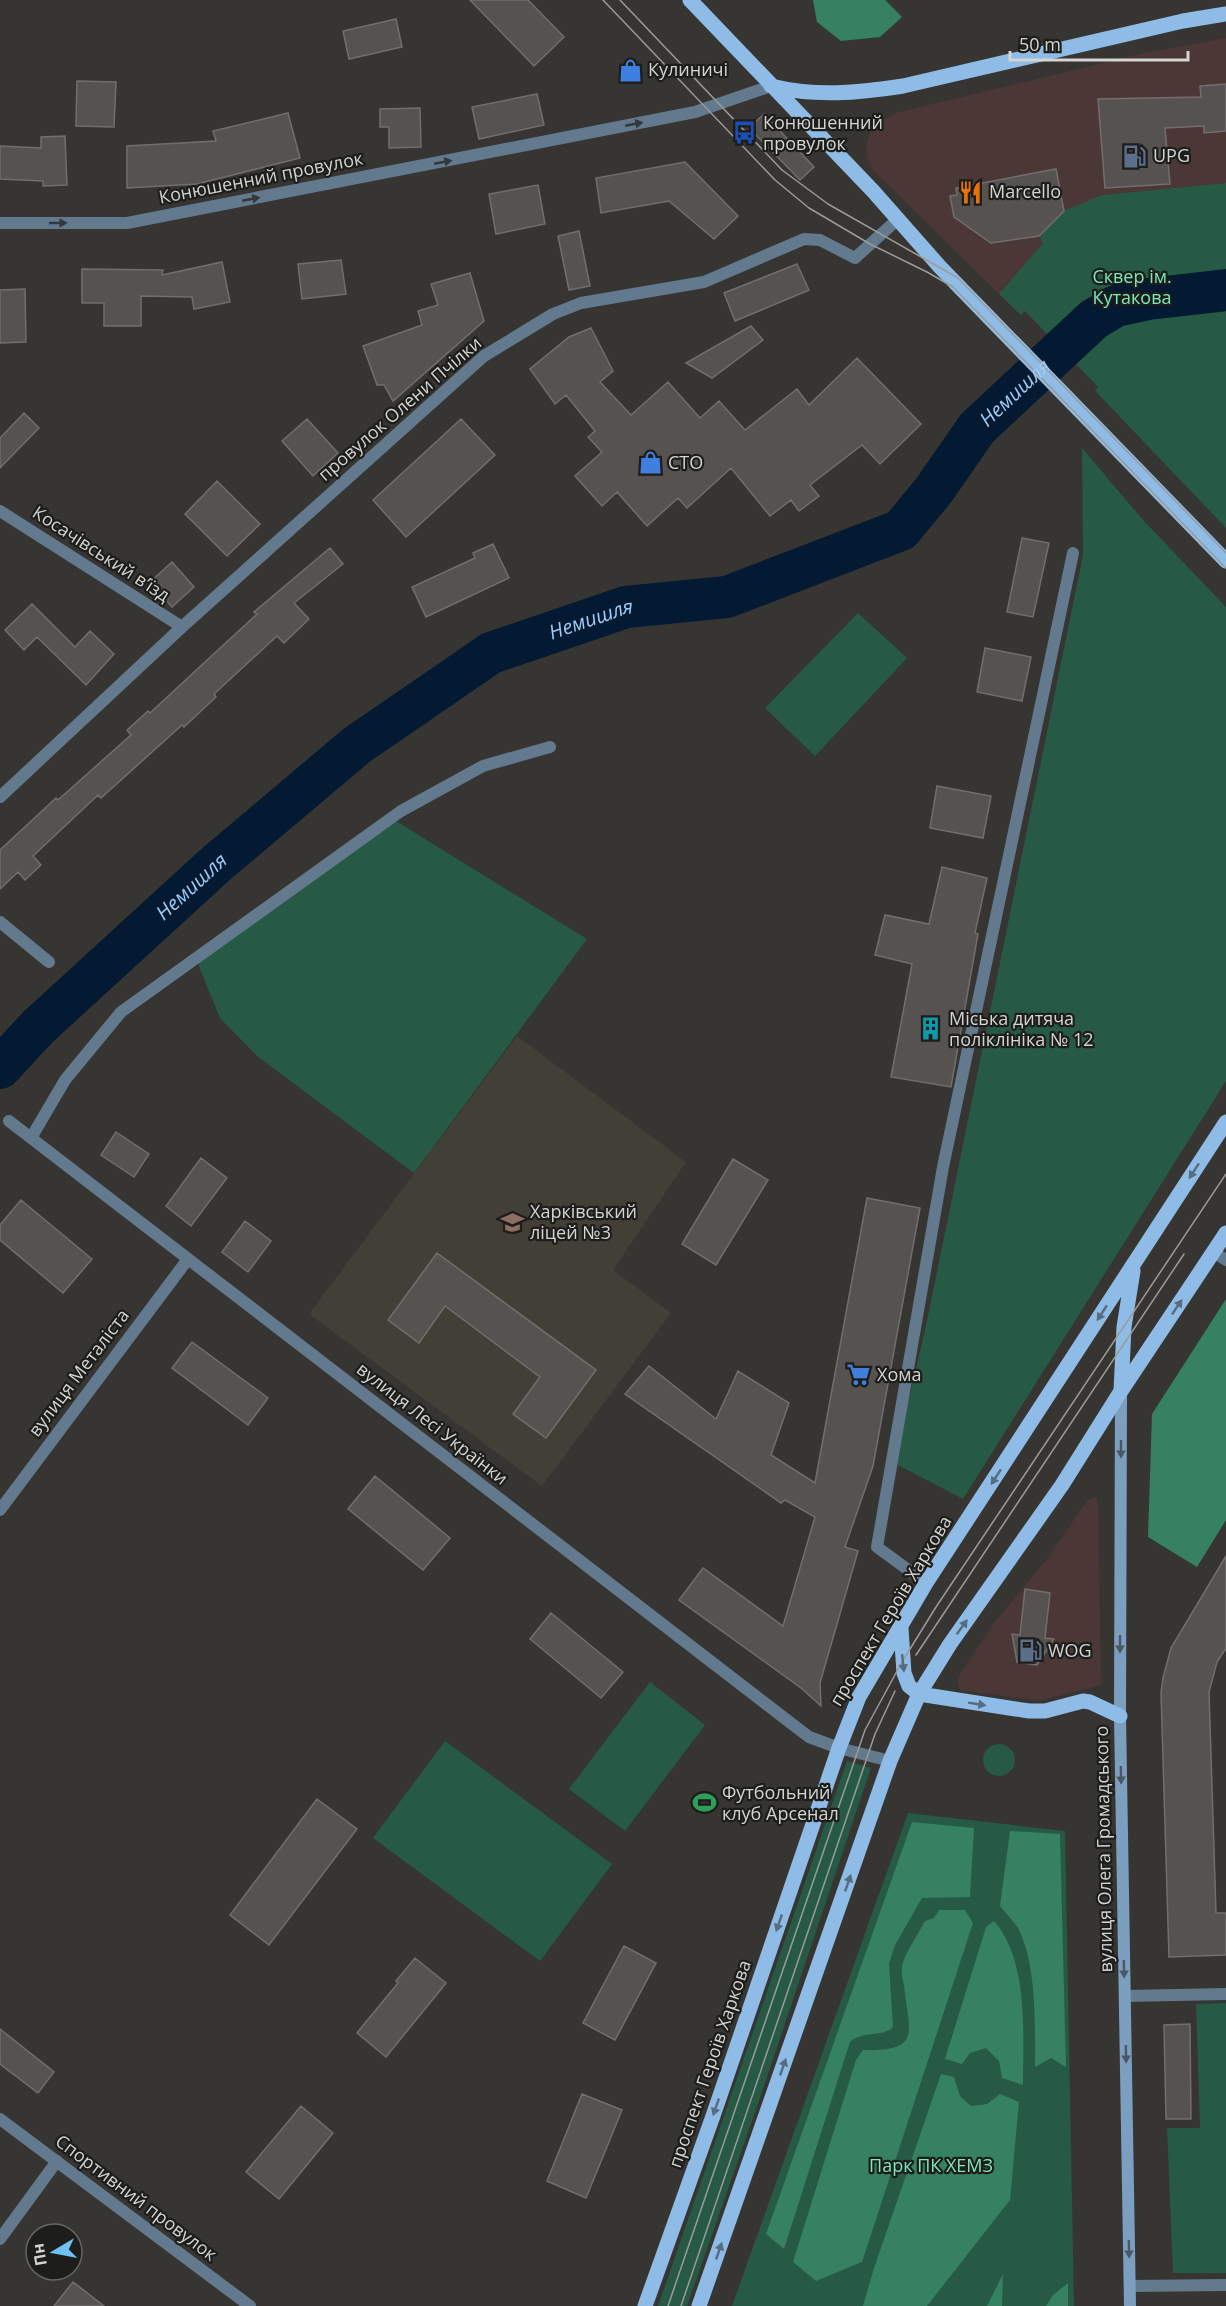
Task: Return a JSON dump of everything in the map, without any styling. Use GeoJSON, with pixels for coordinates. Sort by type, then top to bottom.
{"type":"FeatureCollection","features":[{"type":"Feature","properties":{"kind":"main road"},"geometry":{"type":"LineString","coordinates":[[690,0],[898,219],[940,267],[1226,561]]}},
{"type":"Feature","properties":{"kind":"main road"},"geometry":{"type":"LineString","coordinates":[[771,86],[794,92],[821,94],[861,92],[903,86],[1171,24],[1226,14]]}},
{"type":"Feature","properties":{"kind":"main road","name":"проспект Героїв Харкова"},"geometry":{"type":"LineString","coordinates":[[645,2306],[713,2116],[839,1748],[859,1697],[926,1583],[1226,1122]]}},
{"type":"Feature","properties":{"kind":"main road"},"geometry":{"type":"LineString","coordinates":[[699,2306],[890,1761],[920,1694],[950,1644],[1062,1485],[1121,1391],[1219,1256],[1226,1233]]}},
{"type":"Feature","properties":{"kind":"main road"},"geometry":{"type":"LineString","coordinates":[[1121,1391],[1124,1328],[1134,1264]]}},
{"type":"Feature","properties":{"kind":"main road","name":"вулиця Олега Громадського"},"geometry":{"type":"LineString","coordinates":[[1121,1391],[1120,1716],[1130,2306]]}},
{"type":"Feature","properties":{"kind":"main road"},"geometry":{"type":"LineString","coordinates":[[901,1626],[904,1673],[909,1686],[920,1694],[1029,1711],[1045,1711],[1083,1701],[1120,1716]]}},
{"type":"Feature","properties":{"kind":"street","name":"Конюшенний провулок"},"geometry":{"type":"LineString","coordinates":[[0,223],[127,223],[695,112],[771,86]]}},
{"type":"Feature","properties":{"kind":"street","name":"провулок Олени Пчілки"},"geometry":{"type":"LineString","coordinates":[[0,797],[182,627],[484,356],[553,314],[581,303],[715,279],[804,239],[820,240],[855,258],[898,219]]}},
{"type":"Feature","properties":{"kind":"street","name":"Косачівський в’їзд"},"geometry":{"type":"LineString","coordinates":[[0,511],[182,627]]}},
{"type":"Feature","properties":{"kind":"street"},"geometry":{"type":"LineString","coordinates":[[926,1583],[877,1547],[944,1167],[1073,553]]}},
{"type":"Feature","properties":{"kind":"street"},"geometry":{"type":"LineString","coordinates":[[31,1138],[65,1080],[121,1012],[401,811],[483,766],[550,747]]}},
{"type":"Feature","properties":{"kind":"street"},"geometry":{"type":"LineString","coordinates":[[0,922],[49,962]]}},
{"type":"Feature","properties":{"kind":"street","name":"вулиця Лесі Українки"},"geometry":{"type":"LineString","coordinates":[[9,1121],[808,1737],[839,1748],[890,1761]]}},
{"type":"Feature","properties":{"kind":"street","name":"вулиця Металіста"},"geometry":{"type":"LineString","coordinates":[[0,1510],[188,1258]]}},
{"type":"Feature","properties":{"kind":"street"},"geometry":{"type":"LineString","coordinates":[[1125,1996],[1226,1994]]}},
{"type":"Feature","properties":{"kind":"street","name":"Спортивний провулок"},"geometry":{"type":"LineString","coordinates":[[0,2119],[250,2306]]}},
{"type":"Feature","properties":{"kind":"street"},"geometry":{"type":"LineString","coordinates":[[0,2239],[57,2161]]}},
{"type":"Feature","properties":{"kind":"street"},"geometry":{"type":"LineString","coordinates":[[1130,2286],[1226,2285]]}},
{"type":"Feature","properties":{"kind":"shaded area"},"geometry":{"type":"Polygon","coordinates":[[[1226,38],[1226,183],[1102,195],[1039,237],[1044,242],[999,294],[873,170],[867,159],[867,141],[871,131],[879,123],[896,113],[1144,53],[1226,38]]]}},
{"type":"Feature","properties":{"kind":"shaded area","name":"Харківський ліцей №3"},"geometry":{"type":"Polygon","coordinates":[[[517,1036],[686,1162],[613,1270],[671,1313],[542,1486],[309,1314],[517,1036]]]}},
{"type":"Feature","properties":{"kind":"shaded area"},"geometry":{"type":"Polygon","coordinates":[[[1096,1496],[1101,1685],[1039,1701],[960,1690],[957,1679],[994,1623],[1047,1559],[1087,1501],[1096,1496]]]}},
{"type":"Feature","properties":{"kind":"green space"},"geometry":{"type":"Polygon","coordinates":[[[813,0],[885,0],[902,17],[880,37],[841,41],[817,22],[813,0]]]}},
{"type":"Feature","properties":{"kind":"green space","name":"Сквер ім. Кутакова"},"geometry":{"type":"Polygon","coordinates":[[[1226,183],[1226,528],[1101,397],[1095,390],[1098,387],[1025,311],[1021,315],[999,294],[1043,243],[1039,236],[1064,211],[1102,195],[1226,183]]]}},
{"type":"Feature","properties":{"kind":"green space"},"geometry":{"type":"Polygon","coordinates":[[[1082,448],[1143,520],[1226,607],[1226,1081],[963,1499],[894,1463],[927,1321],[1083,555],[1082,448]]]}},
{"type":"Feature","properties":{"kind":"green space"},"geometry":{"type":"Polygon","coordinates":[[[858,613],[907,658],[815,756],[765,708],[858,613]]]}},
{"type":"Feature","properties":{"kind":"green space"},"geometry":{"type":"Polygon","coordinates":[[[391,818],[587,939],[414,1173],[257,1056],[220,1018],[196,959],[391,818]]]}},
{"type":"Feature","properties":{"kind":"green space"},"geometry":{"type":"Polygon","coordinates":[[[1226,1299],[1226,1520],[1197,1567],[1148,1537],[1152,1414],[1226,1299]]]}},
{"type":"Feature","properties":{"kind":"green space"},"geometry":{"type":"Polygon","coordinates":[[[650,1682],[705,1725],[625,1831],[569,1789],[650,1682]]]}},
{"type":"Feature","properties":{"kind":"green space"},"geometry":{"type":"Polygon","coordinates":[[[445,1741],[612,1864],[540,1961],[373,1838],[445,1741]]]}},
{"type":"Feature","properties":{"kind":"green space"},"geometry":{"type":"Polygon","coordinates":[[[999,1744],[1010,1749],[1015,1760],[1010,1771],[999,1776],[988,1771],[983,1760],[988,1749],[999,1744]]]}},
{"type":"Feature","properties":{"kind":"green space"},"geometry":{"type":"Polygon","coordinates":[[[847,1761],[871,1768],[759,2101],[687,2306],[658,2306],[847,1761]]]}},
{"type":"Feature","properties":{"kind":"green space","name":"Парк ПК ХЕМЗ"},"geometry":{"type":"Polygon","coordinates":[[[908,1813],[1065,1831],[1074,2306],[732,2306],[908,1813]]]}},
{"type":"Feature","properties":{"kind":"green space"},"geometry":{"type":"Polygon","coordinates":[[[912,1822],[974,1828],[970,1897],[922,1898],[895,1945],[889,1964],[893,2027],[883,2032],[855,2038],[850,2042],[784,2249],[766,2234],[912,1822]]]}},
{"type":"Feature","properties":{"kind":"green space"},"geometry":{"type":"Polygon","coordinates":[[[1010,1831],[1060,1834],[1066,2067],[1051,2058],[1035,2067],[1034,1996],[1029,1960],[1018,1928],[1000,1906],[1010,1831]]]}},
{"type":"Feature","properties":{"kind":"green space"},"geometry":{"type":"Polygon","coordinates":[[[939,1910],[965,1910],[973,1923],[862,2262],[816,2281],[793,2262],[856,2060],[863,2050],[895,2047],[904,2042],[908,2036],[903,1962],[925,1921],[934,1918],[939,1910]]]}},
{"type":"Feature","properties":{"kind":"green space"},"geometry":{"type":"Polygon","coordinates":[[[994,1921],[1005,1937],[1019,1977],[1023,2021],[1023,2085],[1002,2078],[999,2061],[986,2048],[970,2053],[962,2064],[945,2059],[986,1927],[994,1921]]]}},
{"type":"Feature","properties":{"kind":"green space"},"geometry":{"type":"Polygon","coordinates":[[[1226,2003],[1226,2273],[1173,2273],[1167,2128],[1200,2128],[1196,2004],[1226,2003]]]}},
{"type":"Feature","properties":{"kind":"green space"},"geometry":{"type":"Polygon","coordinates":[[[941,2074],[954,2077],[960,2096],[971,2106],[987,2104],[1000,2094],[1019,2102],[1010,2200],[927,2306],[863,2306],[874,2268],[941,2074]]]}},
{"type":"Feature","properties":{"kind":"green space"},"geometry":{"type":"Polygon","coordinates":[[[1003,2274],[1002,2306],[987,2306],[1003,2274]]]}},
{"type":"Feature","properties":{"kind":"green space"},"geometry":{"type":"Polygon","coordinates":[[[1068,2283],[1068,2306],[1046,2306],[1053,2295],[1068,2283]]]}},
{"type":"Feature","properties":{"kind":"building"},"geometry":{"type":"Polygon","coordinates":[[[470,0],[528,0],[564,37],[534,66],[470,0]]]}},
{"type":"Feature","properties":{"kind":"building"},"geometry":{"type":"Polygon","coordinates":[[[396,19],[402,47],[349,59],[343,31],[396,19]]]}},
{"type":"Feature","properties":{"kind":"building"},"geometry":{"type":"Polygon","coordinates":[[[77,81],[116,82],[114,127],[76,126],[77,81]]]}},
{"type":"Feature","properties":{"kind":"building","name":"UPG"},"geometry":{"type":"Polygon","coordinates":[[[1226,84],[1226,131],[1204,133],[1204,126],[1165,128],[1170,184],[1105,188],[1098,99],[1201,97],[1200,86],[1226,84]]]}},
{"type":"Feature","properties":{"kind":"building"},"geometry":{"type":"Polygon","coordinates":[[[537,94],[544,125],[479,139],[472,107],[537,94]]]}},
{"type":"Feature","properties":{"kind":"building"},"geometry":{"type":"Polygon","coordinates":[[[420,108],[421,147],[389,148],[389,127],[380,127],[380,109],[420,108]]]}},
{"type":"Feature","properties":{"kind":"building"},"geometry":{"type":"Polygon","coordinates":[[[288,113],[300,158],[197,184],[127,188],[127,146],[216,141],[213,131],[288,113]]]}},
{"type":"Feature","properties":{"kind":"building"},"geometry":{"type":"Polygon","coordinates":[[[764,114],[814,167],[800,180],[749,128],[764,114]]]}},
{"type":"Feature","properties":{"kind":"building"},"geometry":{"type":"Polygon","coordinates":[[[65,136],[67,185],[43,186],[43,181],[0,179],[0,146],[41,148],[41,137],[65,136]]]}},
{"type":"Feature","properties":{"kind":"building"},"geometry":{"type":"Polygon","coordinates":[[[685,162],[738,216],[714,239],[669,201],[601,213],[596,178],[685,162]]]}},
{"type":"Feature","properties":{"kind":"building"},"geometry":{"type":"Polygon","coordinates":[[[1056,169],[1064,211],[1039,236],[991,243],[954,217],[950,196],[957,195],[956,188],[1056,169]]]}},
{"type":"Feature","properties":{"kind":"building"},"geometry":{"type":"Polygon","coordinates":[[[538,185],[545,224],[496,234],[489,194],[538,185]]]}},
{"type":"Feature","properties":{"kind":"building"},"geometry":{"type":"Polygon","coordinates":[[[579,231],[590,286],[569,290],[558,236],[579,231]]]}},
{"type":"Feature","properties":{"kind":"building"},"geometry":{"type":"Polygon","coordinates":[[[341,260],[346,294],[302,299],[298,264],[341,260]]]}},
{"type":"Feature","properties":{"kind":"building"},"geometry":{"type":"Polygon","coordinates":[[[222,262],[230,302],[194,309],[192,297],[141,296],[141,326],[104,326],[104,303],[82,303],[82,269],[163,270],[162,275],[222,262]]]}},
{"type":"Feature","properties":{"kind":"building"},"geometry":{"type":"Polygon","coordinates":[[[797,264],[809,290],[735,321],[724,293],[797,264]]]}},
{"type":"Feature","properties":{"kind":"building"},"geometry":{"type":"Polygon","coordinates":[[[470,273],[484,321],[393,401],[384,385],[377,385],[363,346],[422,325],[418,311],[438,305],[431,284],[470,273]]]}},
{"type":"Feature","properties":{"kind":"building"},"geometry":{"type":"Polygon","coordinates":[[[25,289],[26,342],[0,343],[0,290],[25,289]]]}},
{"type":"Feature","properties":{"kind":"building"},"geometry":{"type":"Polygon","coordinates":[[[751,326],[763,340],[712,378],[686,363],[751,326]]]}},
{"type":"Feature","properties":{"kind":"building"},"geometry":{"type":"Polygon","coordinates":[[[591,328],[613,371],[600,382],[631,415],[668,382],[700,418],[719,401],[745,430],[797,389],[809,405],[857,358],[921,424],[880,464],[862,445],[810,485],[819,496],[799,511],[791,500],[770,516],[731,468],[687,508],[678,498],[647,526],[617,492],[602,506],[575,476],[602,452],[588,437],[595,431],[566,395],[555,404],[530,369],[569,337],[591,328]]]}},
{"type":"Feature","properties":{"kind":"building"},"geometry":{"type":"Polygon","coordinates":[[[24,413],[39,428],[0,468],[0,438],[24,413]]]}},
{"type":"Feature","properties":{"kind":"building"},"geometry":{"type":"Polygon","coordinates":[[[307,419],[338,453],[313,476],[282,441],[307,419]]]}},
{"type":"Feature","properties":{"kind":"building"},"geometry":{"type":"Polygon","coordinates":[[[461,419],[495,455],[406,537],[373,500],[461,419]]]}},
{"type":"Feature","properties":{"kind":"building"},"geometry":{"type":"Polygon","coordinates":[[[217,481],[260,524],[227,556],[185,514],[217,481]]]}},
{"type":"Feature","properties":{"kind":"building"},"geometry":{"type":"Polygon","coordinates":[[[1022,538],[1049,543],[1033,617],[1007,612],[1022,538]]]}},
{"type":"Feature","properties":{"kind":"building"},"geometry":{"type":"Polygon","coordinates":[[[493,544],[509,578],[426,617],[412,587],[475,558],[473,553],[493,544]]]}},
{"type":"Feature","properties":{"kind":"building"},"geometry":{"type":"Polygon","coordinates":[[[330,548],[343,564],[294,603],[309,619],[284,643],[277,636],[214,694],[216,697],[184,727],[182,725],[101,798],[98,795],[33,856],[41,865],[25,880],[18,872],[0,889],[0,850],[56,798],[58,800],[131,735],[127,730],[148,711],[150,713],[257,614],[254,612],[330,548]]]}},
{"type":"Feature","properties":{"kind":"building"},"geometry":{"type":"Polygon","coordinates":[[[172,562],[194,587],[172,607],[150,582],[172,562]]]}},
{"type":"Feature","properties":{"kind":"building"},"geometry":{"type":"Polygon","coordinates":[[[32,604],[75,647],[90,631],[114,654],[86,685],[37,637],[24,650],[5,630],[32,604]]]}},
{"type":"Feature","properties":{"kind":"building"},"geometry":{"type":"Polygon","coordinates":[[[985,648],[1031,657],[1022,701],[977,692],[985,648]]]}},
{"type":"Feature","properties":{"kind":"building"},"geometry":{"type":"Polygon","coordinates":[[[937,786],[991,796],[983,838],[930,828],[937,786]]]}},
{"type":"Feature","properties":{"kind":"building","name":"Міська дитяча поліклініка № 12"},"geometry":{"type":"Polygon","coordinates":[[[942,867],[987,878],[975,933],[978,934],[951,1087],[891,1077],[912,964],[875,955],[885,915],[929,924],[942,867]]]}},
{"type":"Feature","properties":{"kind":"building"},"geometry":{"type":"Polygon","coordinates":[[[116,1132],[149,1154],[134,1177],[101,1155],[116,1132]]]}},
{"type":"Feature","properties":{"kind":"building"},"geometry":{"type":"Polygon","coordinates":[[[201,1158],[227,1178],[191,1226],[166,1206],[201,1158]]]}},
{"type":"Feature","properties":{"kind":"building"},"geometry":{"type":"Polygon","coordinates":[[[733,1159],[768,1180],[716,1265],[682,1244],[733,1159]]]}},
{"type":"Feature","properties":{"kind":"building"},"geometry":{"type":"Polygon","coordinates":[[[867,1198],[920,1208],[873,1466],[845,1547],[858,1551],[820,1683],[821,1706],[801,1688],[679,1600],[703,1568],[783,1626],[815,1517],[785,1500],[781,1503],[625,1394],[649,1366],[716,1419],[738,1371],[789,1403],[771,1455],[815,1483],[867,1198]]]}},
{"type":"Feature","properties":{"kind":"building"},"geometry":{"type":"Polygon","coordinates":[[[21,1200],[92,1259],[63,1293],[0,1240],[0,1225],[21,1200]]]}},
{"type":"Feature","properties":{"kind":"building"},"geometry":{"type":"Polygon","coordinates":[[[245,1221],[271,1241],[248,1272],[222,1252],[245,1221]]]}},
{"type":"Feature","properties":{"kind":"building"},"geometry":{"type":"Polygon","coordinates":[[[437,1253],[596,1370],[546,1438],[513,1414],[540,1377],[445,1306],[419,1343],[388,1320],[437,1253]]]}},
{"type":"Feature","properties":{"kind":"building"},"geometry":{"type":"Polygon","coordinates":[[[192,1342],[268,1398],[248,1425],[172,1368],[192,1342]]]}},
{"type":"Feature","properties":{"kind":"building"},"geometry":{"type":"Polygon","coordinates":[[[375,1476],[450,1538],[423,1570],[348,1509],[375,1476]]]}},
{"type":"Feature","properties":{"kind":"building"},"geometry":{"type":"Polygon","coordinates":[[[1226,1556],[1226,1648],[1217,1662],[1209,1692],[1216,1913],[1226,1913],[1226,1955],[1169,1957],[1161,1693],[1163,1678],[1171,1648],[1226,1556]]]}},
{"type":"Feature","properties":{"kind":"building"},"geometry":{"type":"Polygon","coordinates":[[[1025,1589],[1050,1593],[1045,1638],[1054,1639],[1037,1665],[1017,1662],[1012,1634],[1020,1635],[1025,1589]]]}},
{"type":"Feature","properties":{"kind":"building"},"geometry":{"type":"Polygon","coordinates":[[[551,1613],[623,1672],[601,1698],[530,1639],[551,1613]]]}},
{"type":"Feature","properties":{"kind":"building"},"geometry":{"type":"Polygon","coordinates":[[[317,1799],[357,1829],[269,1945],[230,1915],[317,1799]]]}},
{"type":"Feature","properties":{"kind":"building"},"geometry":{"type":"Polygon","coordinates":[[[624,1946],[656,1963],[615,2040],[583,2023],[624,1946]]]}},
{"type":"Feature","properties":{"kind":"building"},"geometry":{"type":"Polygon","coordinates":[[[415,1958],[446,1983],[386,2057],[357,2033],[398,1983],[396,1981],[415,1958]]]}},
{"type":"Feature","properties":{"kind":"building"},"geometry":{"type":"Polygon","coordinates":[[[1190,2024],[1191,2119],[1166,2119],[1164,2025],[1190,2024]]]}},
{"type":"Feature","properties":{"kind":"building"},"geometry":{"type":"Polygon","coordinates":[[[0,2029],[54,2072],[38,2093],[0,2064],[0,2029]]]}},
{"type":"Feature","properties":{"kind":"building"},"geometry":{"type":"Polygon","coordinates":[[[582,2094],[622,2110],[586,2198],[547,2181],[582,2094]]]}},
{"type":"Feature","properties":{"kind":"building"},"geometry":{"type":"Polygon","coordinates":[[[301,2106],[333,2133],[279,2199],[246,2172],[301,2106]]]}},
{"type":"Feature","properties":{"kind":"building"},"geometry":{"type":"Polygon","coordinates":[[[73,2282],[104,2306],[54,2306],[73,2282]]]}},
{"type":"Feature","properties":{"kind":"waterway","name":"Немишля"},"geometry":{"type":"LineString","coordinates":[[0,1068],[38,1027],[216,864],[357,745],[491,653],[626,607],[727,597],[901,530],[934,490],[977,428],[1094,319],[1116,306],[1148,299],[1226,290]]}},
{"type":"Feature","properties":{"kind":"tram line"},"geometry":{"type":"LineString","coordinates":[[603,0],[775,180],[809,208],[870,244],[953,287],[1226,568]]}},
{"type":"Feature","properties":{"kind":"tram line"},"geometry":{"type":"LineString","coordinates":[[620,0],[782,170],[828,204],[958,278],[1226,553]]}},
{"type":"Feature","properties":{"kind":"tram line"},"geometry":{"type":"LineString","coordinates":[[668,2306],[865,1730],[902,1662],[936,1607],[1226,1174]]}},
{"type":"Feature","properties":{"kind":"tram line"},"geometry":{"type":"LineString","coordinates":[[916,1655],[1184,1254]]}},
{"type":"Feature","properties":{"kind":"tram line"},"geometry":{"type":"LineString","coordinates":[[681,2306],[875,1734],[895,1691]]}},
{"type":"Feature","properties":{"kind":"place","name":"Кулиничі"},"geometry":{"type":"Point","coordinates":[630,70]}},
{"type":"Feature","properties":{"kind":"place","name":"Конюшенний провулок"},"geometry":{"type":"Point","coordinates":[745,133]}},
{"type":"Feature","properties":{"kind":"place","name":"UPG"},"geometry":{"type":"Point","coordinates":[1135,156]}},
{"type":"Feature","properties":{"kind":"place","name":"Marcello"},"geometry":{"type":"Point","coordinates":[971,192]}},
{"type":"Feature","properties":{"kind":"place","name":"СТО"},"geometry":{"type":"Point","coordinates":[650,463]}},
{"type":"Feature","properties":{"kind":"place","name":"Міська дитяча поліклініка № 12"},"geometry":{"type":"Point","coordinates":[931,1029]}},
{"type":"Feature","properties":{"kind":"place","name":"Харківський ліцей №3"},"geometry":{"type":"Point","coordinates":[512,1222]}},
{"type":"Feature","properties":{"kind":"place","name":"Хома"},"geometry":{"type":"Point","coordinates":[859,1375]}},
{"type":"Feature","properties":{"kind":"place","name":"WOG"},"geometry":{"type":"Point","coordinates":[1030,1651]}},
{"type":"Feature","properties":{"kind":"place","name":"Футбольний клуб Арсенал"},"geometry":{"type":"Point","coordinates":[704,1803]}}]}
